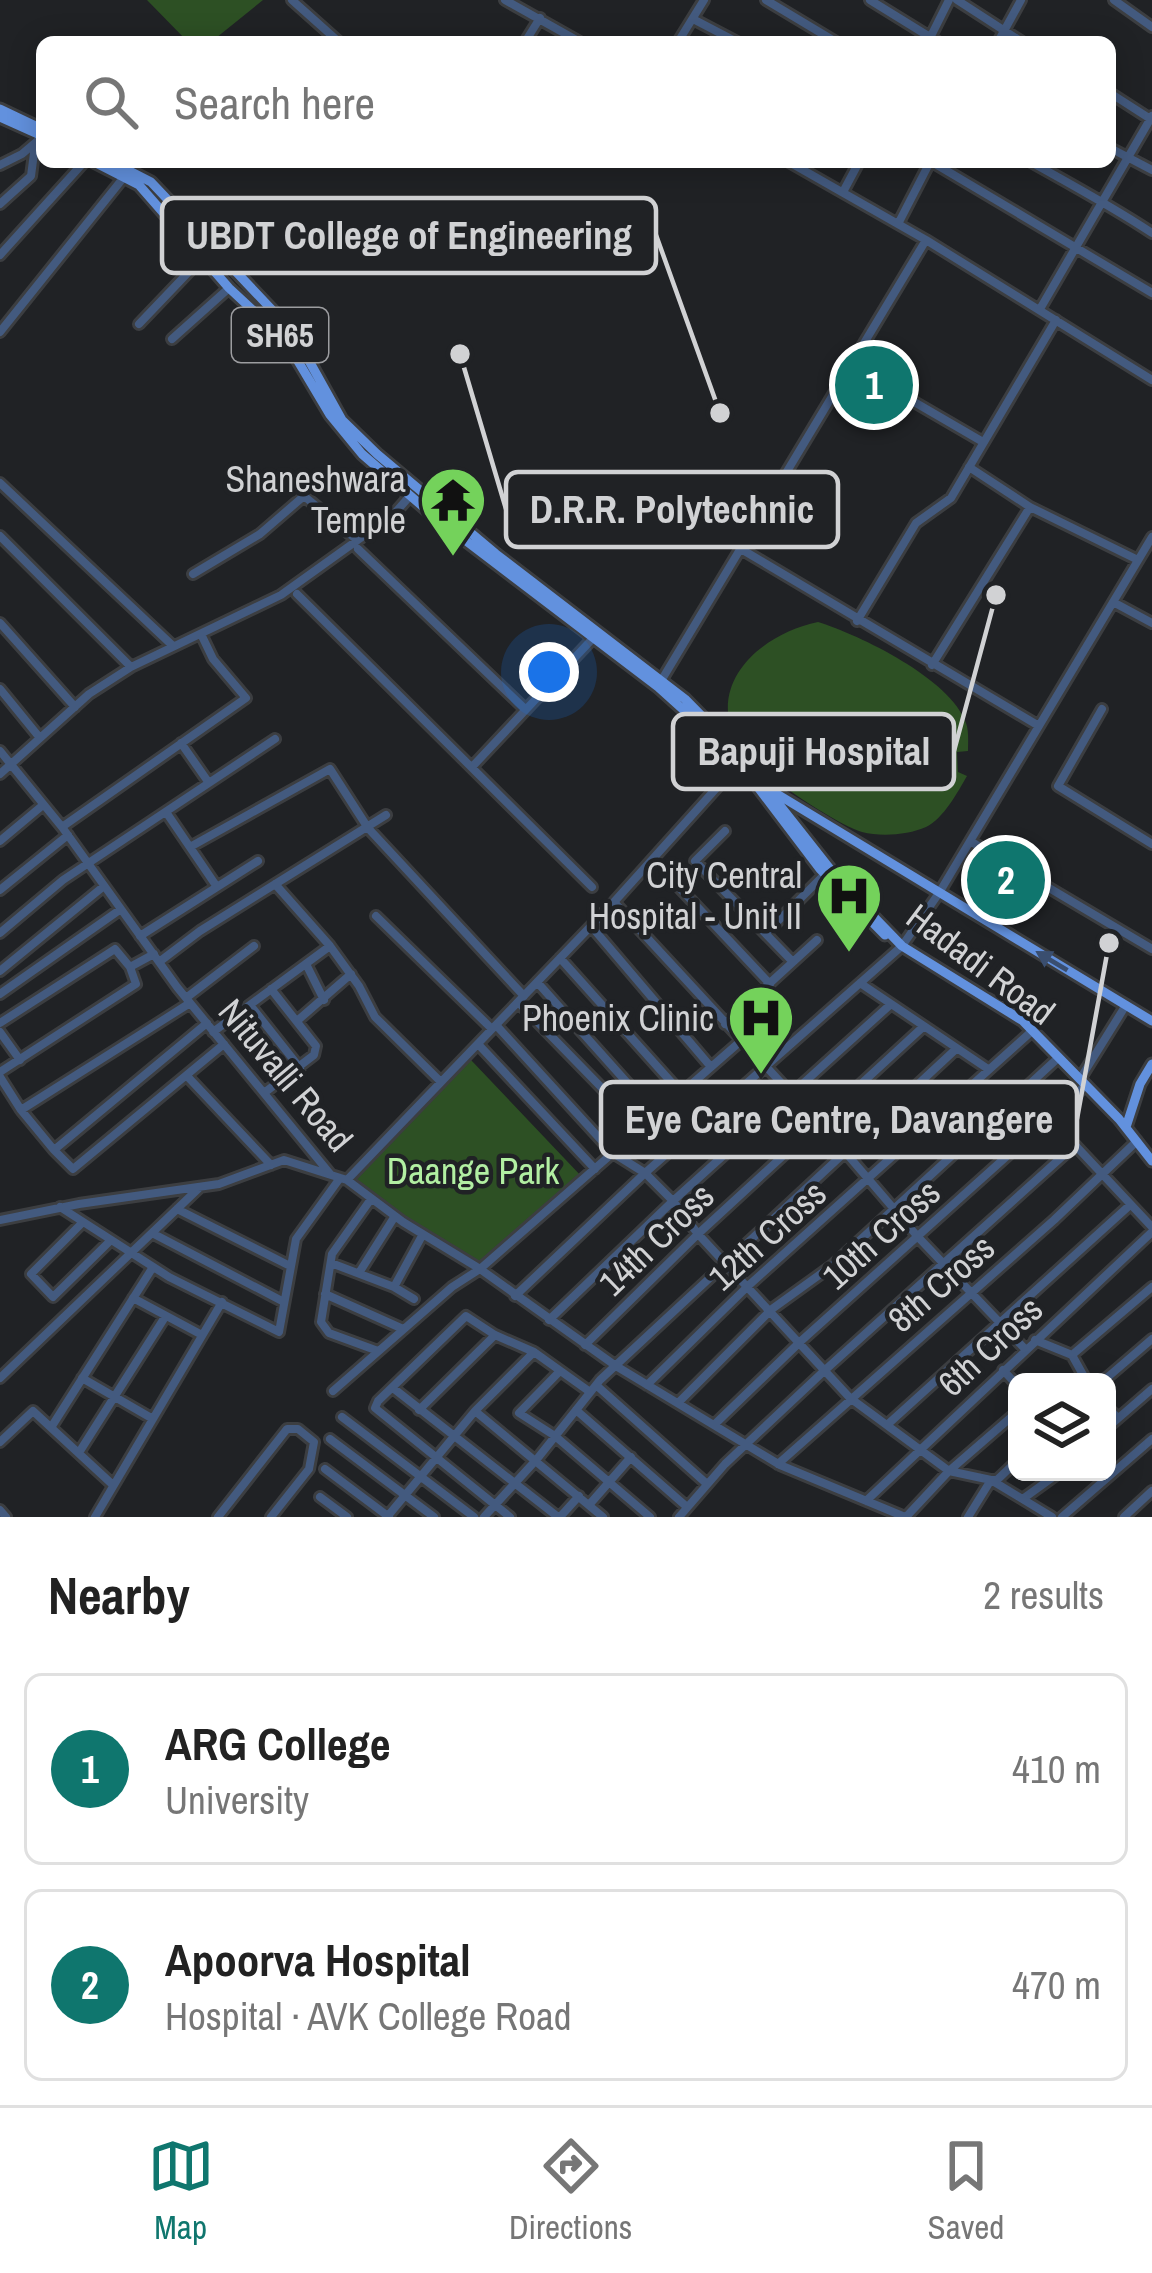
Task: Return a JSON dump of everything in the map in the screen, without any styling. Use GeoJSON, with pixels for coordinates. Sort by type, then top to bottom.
{"type":"FeatureCollection","features":[{"type":"Feature","properties":{"kind":"main road"},"geometry":{"type":"LineString","coordinates":[[0,113],[36,134]]}},
{"type":"Feature","properties":{"kind":"main road","name":"SH65"},"geometry":{"type":"LineString","coordinates":[[106,168],[139,185],[229,288],[286,341],[349,441],[409,496],[454,525]]}},
{"type":"Feature","properties":{"kind":"main road"},"geometry":{"type":"LineString","coordinates":[[124,168],[151,182],[293,332],[343,420],[454,525]]}},
{"type":"Feature","properties":{"kind":"main road","name":"Hadadi Road"},"geometry":{"type":"LineString","coordinates":[[454,525],[659,684],[772,791],[828,871],[902,946],[1023,1021],[1126,1127],[1152,1161]]}},
{"type":"Feature","properties":{"kind":"main road"},"geometry":{"type":"LineString","coordinates":[[741,762],[786,817],[802,810]]}},
{"type":"Feature","properties":{"kind":"main road"},"geometry":{"type":"LineString","coordinates":[[772,791],[1152,1021]]}},
{"type":"Feature","properties":{"kind":"main road"},"geometry":{"type":"LineString","coordinates":[[1126,1127],[1152,1064]]}},
{"type":"Feature","properties":{"kind":"street"},"geometry":{"type":"LineString","coordinates":[[292,0],[332,36]]}},
{"type":"Feature","properties":{"kind":"street"},"geometry":{"type":"LineString","coordinates":[[505,0],[570,36]]}},
{"type":"Feature","properties":{"kind":"street"},"geometry":{"type":"LineString","coordinates":[[682,36],[704,0]]}},
{"type":"Feature","properties":{"kind":"street"},"geometry":{"type":"LineString","coordinates":[[766,0],[826,36]]}},
{"type":"Feature","properties":{"kind":"street"},"geometry":{"type":"LineString","coordinates":[[870,0],[926,36]]}},
{"type":"Feature","properties":{"kind":"street"},"geometry":{"type":"LineString","coordinates":[[934,36],[953,0],[1012,36]]}},
{"type":"Feature","properties":{"kind":"street"},"geometry":{"type":"LineString","coordinates":[[1001,36],[1021,0]]}},
{"type":"Feature","properties":{"kind":"street"},"geometry":{"type":"LineString","coordinates":[[1114,0],[1152,27]]}},
{"type":"Feature","properties":{"kind":"street"},"geometry":{"type":"LineString","coordinates":[[529,36],[540,18]]}},
{"type":"Feature","properties":{"kind":"street"},"geometry":{"type":"LineString","coordinates":[[693,19],[726,36]]}},
{"type":"Feature","properties":{"kind":"street"},"geometry":{"type":"LineString","coordinates":[[1040,310],[1152,118],[1116,97]]}},
{"type":"Feature","properties":{"kind":"street"},"geometry":{"type":"LineString","coordinates":[[0,165],[36,142]]}},
{"type":"Feature","properties":{"kind":"street"},"geometry":{"type":"LineString","coordinates":[[0,204],[31,176],[36,149]]}},
{"type":"Feature","properties":{"kind":"street"},"geometry":{"type":"LineString","coordinates":[[1116,152],[1152,170]]}},
{"type":"Feature","properties":{"kind":"street"},"geometry":{"type":"LineString","coordinates":[[0,255],[79,168]]}},
{"type":"Feature","properties":{"kind":"street"},"geometry":{"type":"LineString","coordinates":[[799,168],[1152,380]]}},
{"type":"Feature","properties":{"kind":"street"},"geometry":{"type":"LineString","coordinates":[[842,193],[856,168]]}},
{"type":"Feature","properties":{"kind":"street"},"geometry":{"type":"LineString","coordinates":[[898,224],[928,168]]}},
{"type":"Feature","properties":{"kind":"street"},"geometry":{"type":"LineString","coordinates":[[941,168],[1152,293]]}},
{"type":"Feature","properties":{"kind":"street"},"geometry":{"type":"LineString","coordinates":[[1041,168],[1152,233]]}},
{"type":"Feature","properties":{"kind":"street"},"geometry":{"type":"LineString","coordinates":[[0,332],[124,177]]}},
{"type":"Feature","properties":{"kind":"street"},"geometry":{"type":"LineString","coordinates":[[659,684],[926,240]]}},
{"type":"Feature","properties":{"kind":"street"},"geometry":{"type":"LineString","coordinates":[[139,324],[202,258]]}},
{"type":"Feature","properties":{"kind":"street"},"geometry":{"type":"LineString","coordinates":[[172,340],[229,288]]}},
{"type":"Feature","properties":{"kind":"street"},"geometry":{"type":"LineString","coordinates":[[857,621],[916,524],[951,498],[1056,320]]}},
{"type":"Feature","properties":{"kind":"street"},"geometry":{"type":"LineString","coordinates":[[897,392],[983,442]]}},
{"type":"Feature","properties":{"kind":"street"},"geometry":{"type":"LineString","coordinates":[[969,467],[1030,507],[1138,560]]}},
{"type":"Feature","properties":{"kind":"street"},"geometry":{"type":"LineString","coordinates":[[0,483],[173,646]]}},
{"type":"Feature","properties":{"kind":"street"},"geometry":{"type":"LineString","coordinates":[[193,574],[234,553],[304,496],[524,708]]}},
{"type":"Feature","properties":{"kind":"street"},"geometry":{"type":"LineString","coordinates":[[0,773],[75,707],[131,667],[281,595],[357,544],[409,496]]}},
{"type":"Feature","properties":{"kind":"street"},"geometry":{"type":"LineString","coordinates":[[932,665],[1030,507]]}},
{"type":"Feature","properties":{"kind":"street"},"geometry":{"type":"LineString","coordinates":[[0,536],[131,667]]}},
{"type":"Feature","properties":{"kind":"street"},"geometry":{"type":"LineString","coordinates":[[515,1296],[645,1173],[902,946],[1152,537]]}},
{"type":"Feature","properties":{"kind":"street"},"geometry":{"type":"LineString","coordinates":[[741,549],[1039,726]]}},
{"type":"Feature","properties":{"kind":"street"},"geometry":{"type":"LineString","coordinates":[[297,594],[592,887]]}},
{"type":"Feature","properties":{"kind":"street"},"geometry":{"type":"LineString","coordinates":[[1113,602],[1152,623]]}},
{"type":"Feature","properties":{"kind":"street"},"geometry":{"type":"LineString","coordinates":[[0,623],[75,707]]}},
{"type":"Feature","properties":{"kind":"street"},"geometry":{"type":"LineString","coordinates":[[0,890],[65,831],[246,698],[213,659],[201,634]]}},
{"type":"Feature","properties":{"kind":"street"},"geometry":{"type":"LineString","coordinates":[[471,767],[596,635]]}},
{"type":"Feature","properties":{"kind":"street"},"geometry":{"type":"LineString","coordinates":[[0,689],[40,738]]}},
{"type":"Feature","properties":{"kind":"street"},"geometry":{"type":"LineString","coordinates":[[1102,709],[1058,786],[1152,844]]}},
{"type":"Feature","properties":{"kind":"street"},"geometry":{"type":"LineString","coordinates":[[0,933],[63,880],[275,739]]}},
{"type":"Feature","properties":{"kind":"street"},"geometry":{"type":"LineString","coordinates":[[181,743],[209,784]]}},
{"type":"Feature","properties":{"kind":"street","name":"Nituvalli Road"},"geometry":{"type":"LineString","coordinates":[[0,751],[65,831],[188,1001],[339,1178],[480,1269],[616,1366],[746,1445],[778,1464],[906,1517]]}},
{"type":"Feature","properties":{"kind":"street"},"geometry":{"type":"LineString","coordinates":[[60,1208],[153,1267],[279,1332],[296,1239],[339,1178],[478,1044],[741,762]]}},
{"type":"Feature","properties":{"kind":"street"},"geometry":{"type":"LineString","coordinates":[[190,847],[330,769],[368,828],[640,1127]]}},
{"type":"Feature","properties":{"kind":"street"},"geometry":{"type":"LineString","coordinates":[[0,841],[43,805]]}},
{"type":"Feature","properties":{"kind":"street"},"geometry":{"type":"LineString","coordinates":[[166,812],[217,887]]}},
{"type":"Feature","properties":{"kind":"street"},"geometry":{"type":"LineString","coordinates":[[130,967],[156,958],[386,815]]}},
{"type":"Feature","properties":{"kind":"street"},"geometry":{"type":"LineString","coordinates":[[725,830],[695,861],[794,962]]}},
{"type":"Feature","properties":{"kind":"street"},"geometry":{"type":"LineString","coordinates":[[970,841],[1152,949]]}},
{"type":"Feature","properties":{"kind":"street"},"geometry":{"type":"LineString","coordinates":[[140,936],[258,861]]}},
{"type":"Feature","properties":{"kind":"street"},"geometry":{"type":"LineString","coordinates":[[766,933],[828,871]]}},
{"type":"Feature","properties":{"kind":"street"},"geometry":{"type":"LineString","coordinates":[[675,883],[770,983]]}},
{"type":"Feature","properties":{"kind":"street"},"geometry":{"type":"LineString","coordinates":[[275,884],[330,946],[375,1017],[441,1082]]}},
{"type":"Feature","properties":{"kind":"street"},"geometry":{"type":"LineString","coordinates":[[0,971],[104,886]]}},
{"type":"Feature","properties":{"kind":"street"},"geometry":{"type":"LineString","coordinates":[[614,902],[1025,1349]]}},
{"type":"Feature","properties":{"kind":"street"},"geometry":{"type":"LineString","coordinates":[[0,994],[121,909]]}},
{"type":"Feature","properties":{"kind":"street"},"geometry":{"type":"LineString","coordinates":[[376,916],[494,1027],[614,1153],[645,1173],[673,1201],[850,1398],[949,1471],[997,1480],[1008,1470]]}},
{"type":"Feature","properties":{"kind":"street"},"geometry":{"type":"LineString","coordinates":[[591,926],[710,1067]]}},
{"type":"Feature","properties":{"kind":"street"},"geometry":{"type":"LineString","coordinates":[[725,1024],[817,940]]}},
{"type":"Feature","properties":{"kind":"street"},"geometry":{"type":"LineString","coordinates":[[21,1111],[188,1001],[254,946]]}},
{"type":"Feature","properties":{"kind":"street"},"geometry":{"type":"LineString","coordinates":[[54,1150],[210,1028],[330,946]]}},
{"type":"Feature","properties":{"kind":"street"},"geometry":{"type":"LineString","coordinates":[[20,1060],[0,1028],[116,950],[136,984],[0,1075],[21,1111],[74,1169],[224,1044]]}},
{"type":"Feature","properties":{"kind":"street"},"geometry":{"type":"LineString","coordinates":[[560,958],[681,1093]]}},
{"type":"Feature","properties":{"kind":"street"},"geometry":{"type":"LineString","coordinates":[[306,964],[323,1000]]}},
{"type":"Feature","properties":{"kind":"street"},"geometry":{"type":"LineString","coordinates":[[297,1021],[351,974]]}},
{"type":"Feature","properties":{"kind":"street"},"geometry":{"type":"LineString","coordinates":[[537,982],[656,1115]]}},
{"type":"Feature","properties":{"kind":"street"},"geometry":{"type":"LineString","coordinates":[[860,983],[989,1069]]}},
{"type":"Feature","properties":{"kind":"street"},"geometry":{"type":"LineString","coordinates":[[264,1093],[300,1068],[314,1055],[316,1046],[272,989]]}},
{"type":"Feature","properties":{"kind":"street"},"geometry":{"type":"LineString","coordinates":[[550,1320],[673,1201],[891,1004]]}},
{"type":"Feature","properties":{"kind":"street"},"geometry":{"type":"LineString","coordinates":[[250,1005],[300,1068]]}},
{"type":"Feature","properties":{"kind":"street","name":"10th Cross"},"geometry":{"type":"LineString","coordinates":[[714,1425],[1083,1082],[1126,1005]]}},
{"type":"Feature","properties":{"kind":"street","name":"14th Cross"},"geometry":{"type":"LineString","coordinates":[[585,1345],[923,1027]]}},
{"type":"Feature","properties":{"kind":"street","name":"12th Cross"},"geometry":{"type":"LineString","coordinates":[[647,1385],[748,1286],[1032,1031]]}},
{"type":"Feature","properties":{"kind":"street"},"geometry":{"type":"LineString","coordinates":[[332,1391],[742,1040]]}},
{"type":"Feature","properties":{"kind":"street"},"geometry":{"type":"LineString","coordinates":[[478,1044],[595,1169]]}},
{"type":"Feature","properties":{"kind":"street"},"geometry":{"type":"LineString","coordinates":[[484,1517],[537,1460],[592,1389],[723,1261],[956,1049]]}},
{"type":"Feature","properties":{"kind":"street"},"geometry":{"type":"LineString","coordinates":[[678,1403],[772,1310],[833,1265],[1058,1058]]}},
{"type":"Feature","properties":{"kind":"street"},"geometry":{"type":"LineString","coordinates":[[188,1076],[271,1165]]}},
{"type":"Feature","properties":{"kind":"street","name":"8th Cross"},"geometry":{"type":"LineString","coordinates":[[778,1464],[1137,1141]]}},
{"type":"Feature","properties":{"kind":"street"},"geometry":{"type":"LineString","coordinates":[[679,1517],[824,1371],[1075,1145],[1152,1229]]}},
{"type":"Feature","properties":{"kind":"street"},"geometry":{"type":"LineString","coordinates":[[0,1220],[219,1184],[284,1160],[339,1178]]}},
{"type":"Feature","properties":{"kind":"street"},"geometry":{"type":"LineString","coordinates":[[0,1378],[200,1186]]}},
{"type":"Feature","properties":{"kind":"street"},"geometry":{"type":"LineString","coordinates":[[371,1199],[347,1228],[331,1263],[321,1322],[329,1333],[379,1351]]}},
{"type":"Feature","properties":{"kind":"street"},"geometry":{"type":"LineString","coordinates":[[886,1426],[1130,1205]]}},
{"type":"Feature","properties":{"kind":"street"},"geometry":{"type":"LineString","coordinates":[[177,1209],[290,1266]]}},
{"type":"Feature","properties":{"kind":"street"},"geometry":{"type":"LineString","coordinates":[[359,1273],[395,1216]]}},
{"type":"Feature","properties":{"kind":"street"},"geometry":{"type":"LineString","coordinates":[[81,1224],[31,1274],[53,1297],[109,1242]]}},
{"type":"Feature","properties":{"kind":"street","name":"6th Cross"},"geometry":{"type":"LineString","coordinates":[[866,1501],[1152,1229]]}},
{"type":"Feature","properties":{"kind":"street"},"geometry":{"type":"LineString","coordinates":[[152,1233],[282,1301]]}},
{"type":"Feature","properties":{"kind":"street"},"geometry":{"type":"LineString","coordinates":[[394,1287],[423,1234]]}},
{"type":"Feature","properties":{"kind":"street"},"geometry":{"type":"LineString","coordinates":[[331,1263],[414,1299]]}},
{"type":"Feature","properties":{"kind":"street"},"geometry":{"type":"LineString","coordinates":[[52,1426],[153,1267]]}},
{"type":"Feature","properties":{"kind":"street"},"geometry":{"type":"LineString","coordinates":[[1072,1355],[1152,1287]]}},
{"type":"Feature","properties":{"kind":"street"},"geometry":{"type":"LineString","coordinates":[[325,1294],[404,1329]]}},
{"type":"Feature","properties":{"kind":"street"},"geometry":{"type":"LineString","coordinates":[[133,1298],[202,1335]]}},
{"type":"Feature","properties":{"kind":"street"},"geometry":{"type":"LineString","coordinates":[[95,1517],[222,1302]]}},
{"type":"Feature","properties":{"kind":"street"},"geometry":{"type":"LineString","coordinates":[[510,1517],[375,1408],[466,1316],[592,1389],[707,1484]]}},
{"type":"Feature","properties":{"kind":"street"},"geometry":{"type":"LineString","coordinates":[[80,1451],[165,1317]]}},
{"type":"Feature","properties":{"kind":"street"},"geometry":{"type":"LineString","coordinates":[[419,1410],[495,1336]]}},
{"type":"Feature","properties":{"kind":"street"},"geometry":{"type":"LineString","coordinates":[[1112,1373],[1152,1339]]}},
{"type":"Feature","properties":{"kind":"street"},"geometry":{"type":"LineString","coordinates":[[1035,1340],[1072,1355],[1082,1373]]}},
{"type":"Feature","properties":{"kind":"street"},"geometry":{"type":"LineString","coordinates":[[325,1469],[388,1517],[475,1411],[534,1352]]}},
{"type":"Feature","properties":{"kind":"street"},"geometry":{"type":"LineString","coordinates":[[1003,1370],[1008,1375]]}},
{"type":"Feature","properties":{"kind":"street"},"geometry":{"type":"LineString","coordinates":[[561,1371],[519,1413],[555,1436],[650,1517]]}},
{"type":"Feature","properties":{"kind":"street"},"geometry":{"type":"LineString","coordinates":[[82,1378],[153,1419]]}},
{"type":"Feature","properties":{"kind":"street"},"geometry":{"type":"LineString","coordinates":[[393,1388],[559,1517],[579,1496]]}},
{"type":"Feature","properties":{"kind":"street"},"geometry":{"type":"LineString","coordinates":[[1118,1418],[1152,1389]]}},
{"type":"Feature","properties":{"kind":"street"},"geometry":{"type":"LineString","coordinates":[[576,1410],[687,1507]]}},
{"type":"Feature","properties":{"kind":"street"},"geometry":{"type":"LineString","coordinates":[[0,1442],[33,1411],[114,1485]]}},
{"type":"Feature","properties":{"kind":"street"},"geometry":{"type":"LineString","coordinates":[[475,1411],[603,1517]]}},
{"type":"Feature","properties":{"kind":"street"},"geometry":{"type":"LineString","coordinates":[[342,1417],[474,1517]]}},
{"type":"Feature","properties":{"kind":"street"},"geometry":{"type":"LineString","coordinates":[[906,1517],[949,1471],[1008,1420]]}},
{"type":"Feature","properties":{"kind":"street"},"geometry":{"type":"LineString","coordinates":[[218,1517],[286,1429],[298,1429],[314,1442],[309,1469],[272,1517]]}},
{"type":"Feature","properties":{"kind":"street"},"geometry":{"type":"LineString","coordinates":[[330,1439],[434,1517]]}},
{"type":"Feature","properties":{"kind":"street"},"geometry":{"type":"LineString","coordinates":[[1061,1517],[1152,1439]]}},
{"type":"Feature","properties":{"kind":"street"},"geometry":{"type":"LineString","coordinates":[[589,1505],[631,1457]]}},
{"type":"Feature","properties":{"kind":"street"},"geometry":{"type":"LineString","coordinates":[[991,1480],[1052,1517]]}},
{"type":"Feature","properties":{"kind":"street"},"geometry":{"type":"LineString","coordinates":[[968,1517],[991,1480]]}},
{"type":"Feature","properties":{"kind":"street"},"geometry":{"type":"LineString","coordinates":[[1024,1498],[1048,1481]]}},
{"type":"Feature","properties":{"kind":"street"},"geometry":{"type":"LineString","coordinates":[[1124,1517],[1152,1491]]}},
{"type":"Feature","properties":{"kind":"street"},"geometry":{"type":"LineString","coordinates":[[320,1497],[347,1517]]}},
{"type":"Feature","properties":{"kind":"green space"},"geometry":{"type":"Polygon","coordinates":[[[147,0],[263,0],[218,36],[182,36],[147,0]]]}},
{"type":"Feature","properties":{"kind":"green space"},"geometry":{"type":"Polygon","coordinates":[[[818,622],[879,648],[924,675],[957,707],[966,723],[968,751],[957,752],[958,772],[967,776],[944,811],[926,827],[886,835],[851,828],[778,782],[740,748],[730,725],[728,703],[743,666],[776,638],[818,622]]]}},
{"type":"Feature","properties":{"kind":"green space","name":"Daange Park"},"geometry":{"type":"Polygon","coordinates":[[[471,1060],[583,1178],[480,1264],[352,1179],[471,1060]]]}},
{"type":"Feature","properties":{"kind":"place","name":"D.R.R. Polytechnic"},"geometry":{"type":"Point","coordinates":[460,354]}},
{"type":"Feature","properties":{"kind":"place","name":"ARG College"},"geometry":{"type":"Point","coordinates":[874,385]}},
{"type":"Feature","properties":{"kind":"place","name":"UBDT College of Engineering"},"geometry":{"type":"Point","coordinates":[720,413]}},
{"type":"Feature","properties":{"kind":"place","name":"Shaneshwara Temple"},"geometry":{"type":"Point","coordinates":[453,559]}},
{"type":"Feature","properties":{"kind":"place","name":"Bapuji Hospital"},"geometry":{"type":"Point","coordinates":[996,595]}},
{"type":"Feature","properties":{"kind":"place","name":"Apoorva Hospital"},"geometry":{"type":"Point","coordinates":[1006,880]}},
{"type":"Feature","properties":{"kind":"place","name":"Eye Care Centre, Davangere"},"geometry":{"type":"Point","coordinates":[1109,943]}},
{"type":"Feature","properties":{"kind":"place","name":"City Central Hospital - Unit II"},"geometry":{"type":"Point","coordinates":[849,955]}},
{"type":"Feature","properties":{"kind":"place","name":"Phoenix Clinic"},"geometry":{"type":"Point","coordinates":[761,1077]}}]}
